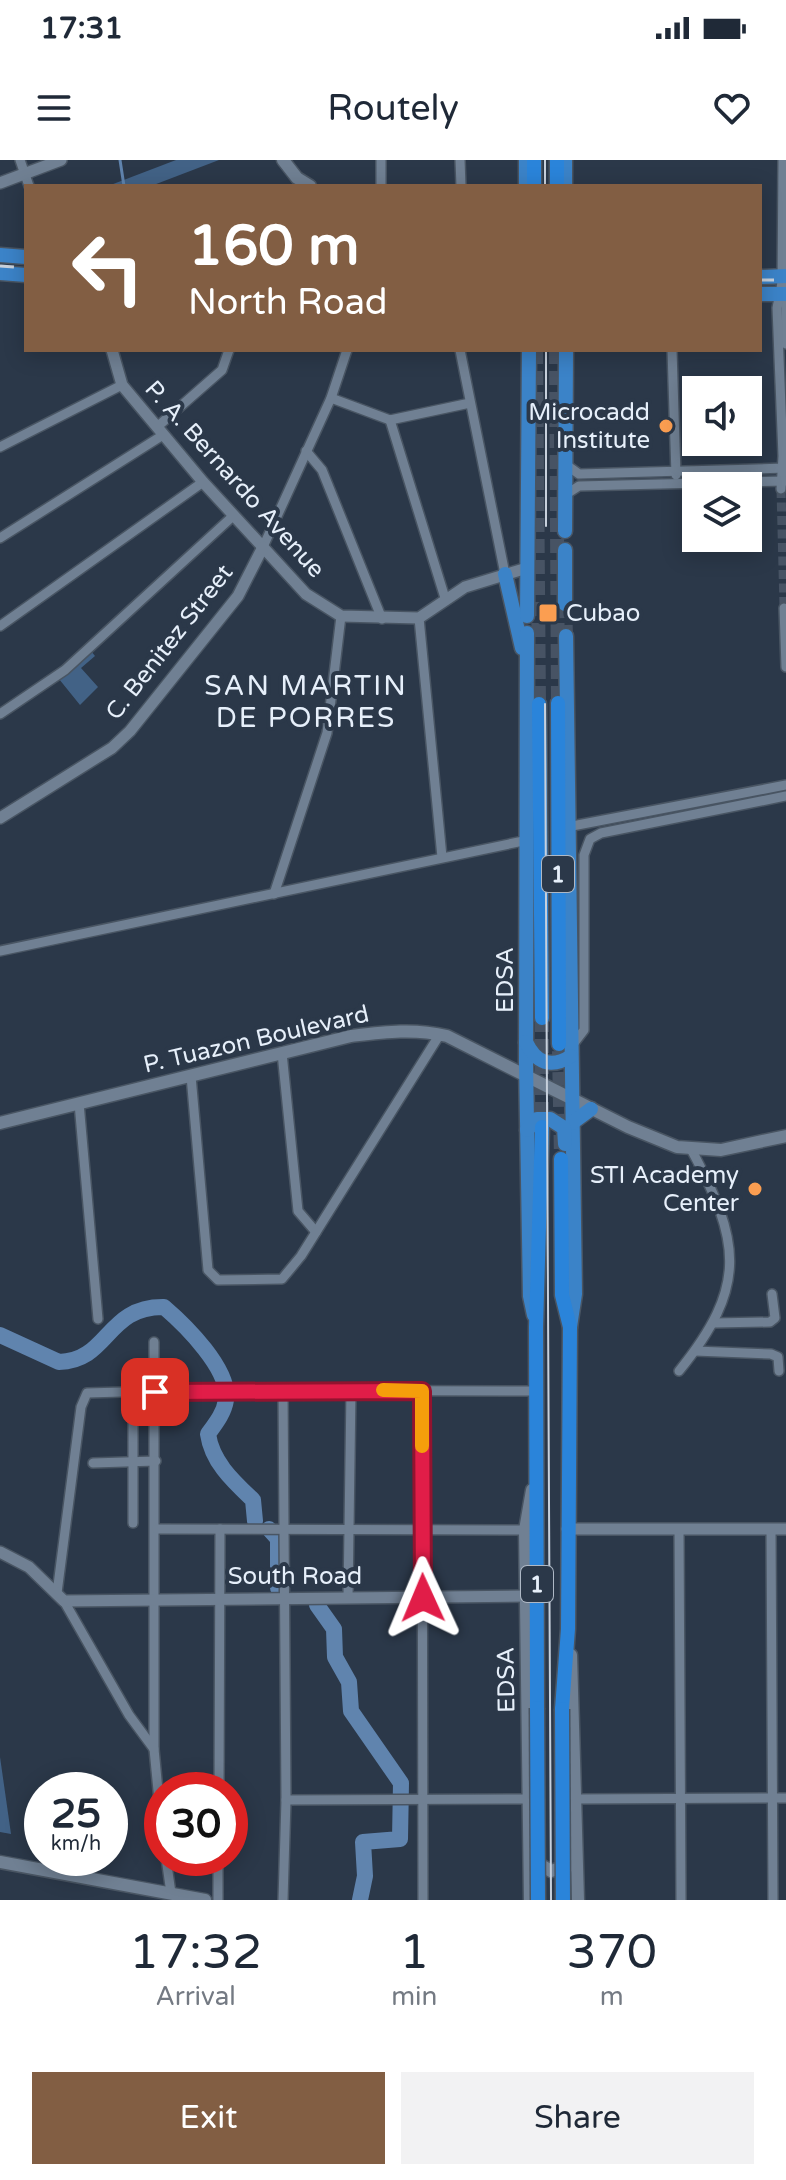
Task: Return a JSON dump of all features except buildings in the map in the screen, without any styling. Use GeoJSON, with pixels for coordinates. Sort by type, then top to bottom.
{"type":"FeatureCollection","features":[{"type":"Feature","properties":{"kind":"highway"},"geometry":{"type":"LineString","coordinates":[[534,160],[534,184]]}},
{"type":"Feature","properties":{"kind":"highway"},"geometry":{"type":"LineString","coordinates":[[557,160],[557,184]]}},
{"type":"Feature","properties":{"kind":"highway","name":"1"},"geometry":{"type":"LineString","coordinates":[[558,703],[567,1049]]}},
{"type":"Feature","properties":{"kind":"highway","name":"EDSA"},"geometry":{"type":"LineString","coordinates":[[539,704],[542,1018]]}},
{"type":"Feature","properties":{"kind":"highway","name":"EDSA"},"geometry":{"type":"LineString","coordinates":[[534,1128],[538,1900]]}},
{"type":"Feature","properties":{"kind":"highway","name":"1"},"geometry":{"type":"LineString","coordinates":[[563,1900],[562,1709],[568,1629],[570,1327],[562,1295],[566,1158]]}},
{"type":"Feature","properties":{"kind":"main road"},"geometry":{"type":"LineString","coordinates":[[283,160],[298,182]]}},
{"type":"Feature","properties":{"kind":"main road"},"geometry":{"type":"LineString","coordinates":[[526,160],[526,184]]}},
{"type":"Feature","properties":{"kind":"main road"},"geometry":{"type":"LineString","coordinates":[[565,160],[565,184]]}},
{"type":"Feature","properties":{"kind":"main road"},"geometry":{"type":"LineString","coordinates":[[0,255],[24,257]]}},
{"type":"Feature","properties":{"kind":"main road"},"geometry":{"type":"LineString","coordinates":[[0,273],[24,275]]}},
{"type":"Feature","properties":{"kind":"main road"},"geometry":{"type":"LineString","coordinates":[[762,278],[783,286]]}},
{"type":"Feature","properties":{"kind":"main road"},"geometry":{"type":"LineString","coordinates":[[762,293],[783,286]]}},
{"type":"Feature","properties":{"kind":"main road"},"geometry":{"type":"LineString","coordinates":[[527,616],[529,352]]}},
{"type":"Feature","properties":{"kind":"main road"},"geometry":{"type":"LineString","coordinates":[[565,531],[566,352]]}},
{"type":"Feature","properties":{"kind":"main road"},"geometry":{"type":"LineString","coordinates":[[565,550],[565,604]]}},
{"type":"Feature","properties":{"kind":"main road"},"geometry":{"type":"LineString","coordinates":[[505,574],[527,660]]}},
{"type":"Feature","properties":{"kind":"main road","name":"EDSA"},"geometry":{"type":"LineString","coordinates":[[527,633],[526,1076],[534,1128]]}},
{"type":"Feature","properties":{"kind":"main road","name":"1"},"geometry":{"type":"LineString","coordinates":[[566,636],[567,1049],[572,1123],[566,1158]]}},
{"type":"Feature","properties":{"kind":"main road","name":"P. Tuazon Boulevard"},"geometry":{"type":"LineString","coordinates":[[0,1123],[282,1053],[392,1031],[440,1034],[657,1141],[691,1149],[721,1150],[786,1136]]}},
{"type":"Feature","properties":{"kind":"main road"},"geometry":{"type":"LineString","coordinates":[[526,1042],[533,1055],[543,1062],[556,1064],[567,1049]]}},
{"type":"Feature","properties":{"kind":"main road"},"geometry":{"type":"LineString","coordinates":[[572,1123],[591,1109]]}},
{"type":"Feature","properties":{"kind":"main road"},"geometry":{"type":"LineString","coordinates":[[534,1128],[540,1119],[559,1123],[566,1158]]}},
{"type":"Feature","properties":{"kind":"main road","name":"EDSA"},"geometry":{"type":"LineString","coordinates":[[530,1900],[525,1530],[536,1459]]}},
{"type":"Feature","properties":{"kind":"main road","name":"1"},"geometry":{"type":"LineString","coordinates":[[568,1629],[578,1900]]}},
{"type":"Feature","properties":{"kind":"main road"},"geometry":{"type":"LineString","coordinates":[[530,1854],[540,1866],[551,1871],[567,1868],[578,1857]]}},
{"type":"Feature","properties":{"kind":"main road"},"geometry":{"type":"LineString","coordinates":[[0,1862],[205,1900]]}},
{"type":"Feature","properties":{"kind":"street"},"geometry":{"type":"LineString","coordinates":[[20,160],[28,184]]}},
{"type":"Feature","properties":{"kind":"street"},"geometry":{"type":"LineString","coordinates":[[0,183],[61,160]]}},
{"type":"Feature","properties":{"kind":"street"},"geometry":{"type":"LineString","coordinates":[[381,160],[381,184]]}},
{"type":"Feature","properties":{"kind":"street"},"geometry":{"type":"LineString","coordinates":[[460,160],[461,184]]}},
{"type":"Feature","properties":{"kind":"street"},"geometry":{"type":"LineString","coordinates":[[565,495],[584,485],[782,484],[783,160]]}},
{"type":"Feature","properties":{"kind":"street"},"geometry":{"type":"LineString","coordinates":[[783,286],[786,344]]}},
{"type":"Feature","properties":{"kind":"street","name":"P. A. Bernardo Avenue"},"geometry":{"type":"LineString","coordinates":[[113,352],[122,385],[203,482],[306,594],[341,616],[419,618]]}},
{"type":"Feature","properties":{"kind":"street"},"geometry":{"type":"LineString","coordinates":[[0,538],[160,431],[222,370],[228,352]]}},
{"type":"Feature","properties":{"kind":"street","name":"C. Benitez Street"},"geometry":{"type":"LineString","coordinates":[[0,818],[112,748],[130,731],[238,596],[331,398],[346,352]]}},
{"type":"Feature","properties":{"kind":"street"},"geometry":{"type":"LineString","coordinates":[[460,352],[505,574]]}},
{"type":"Feature","properties":{"kind":"street"},"geometry":{"type":"LineString","coordinates":[[672,352],[677,483]]}},
{"type":"Feature","properties":{"kind":"street"},"geometry":{"type":"LineString","coordinates":[[0,447],[122,385]]}},
{"type":"Feature","properties":{"kind":"street"},"geometry":{"type":"LineString","coordinates":[[331,398],[390,420],[470,403]]}},
{"type":"Feature","properties":{"kind":"street"},"geometry":{"type":"LineString","coordinates":[[390,420],[445,598]]}},
{"type":"Feature","properties":{"kind":"street"},"geometry":{"type":"LineString","coordinates":[[306,451],[322,470],[382,619]]}},
{"type":"Feature","properties":{"kind":"street"},"geometry":{"type":"LineString","coordinates":[[565,464],[583,474],[784,468]]}},
{"type":"Feature","properties":{"kind":"street"},"geometry":{"type":"LineString","coordinates":[[583,474],[584,485]]}},
{"type":"Feature","properties":{"kind":"street"},"geometry":{"type":"LineString","coordinates":[[0,626],[203,482]]}},
{"type":"Feature","properties":{"kind":"street"},"geometry":{"type":"LineString","coordinates":[[0,714],[65,670],[233,516]]}},
{"type":"Feature","properties":{"kind":"street"},"geometry":{"type":"LineString","coordinates":[[442,857],[419,618],[465,587],[527,568]]}},
{"type":"Feature","properties":{"kind":"street"},"geometry":{"type":"LineString","coordinates":[[784,608],[786,667]]}},
{"type":"Feature","properties":{"kind":"street"},"geometry":{"type":"LineString","coordinates":[[274,894],[327,733],[341,616]]}},
{"type":"Feature","properties":{"kind":"street"},"geometry":{"type":"LineString","coordinates":[[567,827],[786,785]]}},
{"type":"Feature","properties":{"kind":"street"},"geometry":{"type":"LineString","coordinates":[[567,1049],[584,1030],[584,855],[590,839],[637,824],[786,796]]}},
{"type":"Feature","properties":{"kind":"street"},"geometry":{"type":"LineString","coordinates":[[0,951],[528,840]]}},
{"type":"Feature","properties":{"kind":"street"},"geometry":{"type":"LineString","coordinates":[[191,1076],[208,1270],[218,1280],[282,1279],[301,1256],[440,1034]]}},
{"type":"Feature","properties":{"kind":"street"},"geometry":{"type":"LineString","coordinates":[[282,1053],[298,1211],[316,1232]]}},
{"type":"Feature","properties":{"kind":"street"},"geometry":{"type":"LineString","coordinates":[[79,1103],[98,1319]]}},
{"type":"Feature","properties":{"kind":"street"},"geometry":{"type":"LineString","coordinates":[[679,1371],[714,1323],[726,1296],[730,1260],[728,1235],[712,1189],[691,1149]]}},
{"type":"Feature","properties":{"kind":"street"},"geometry":{"type":"LineString","coordinates":[[714,1323],[770,1322],[775,1318],[772,1294]]}},
{"type":"Feature","properties":{"kind":"street"},"geometry":{"type":"LineString","coordinates":[[154,1342],[156,1772]]}},
{"type":"Feature","properties":{"kind":"street"},"geometry":{"type":"LineString","coordinates":[[695,1351],[771,1354],[778,1357],[779,1371]]}},
{"type":"Feature","properties":{"kind":"street"},"geometry":{"type":"LineString","coordinates":[[60,1597],[84,1396],[192,1390],[536,1391]]}},
{"type":"Feature","properties":{"kind":"street"},"geometry":{"type":"LineString","coordinates":[[283,1390],[277,1528],[284,1599],[286,1800],[283,1900]]}},
{"type":"Feature","properties":{"kind":"street"},"geometry":{"type":"LineString","coordinates":[[348,1598],[351,1390]]}},
{"type":"Feature","properties":{"kind":"street"},"geometry":{"type":"LineString","coordinates":[[422,1391],[423,1900]]}},
{"type":"Feature","properties":{"kind":"street"},"geometry":{"type":"LineString","coordinates":[[133,1407],[133,1523]]}},
{"type":"Feature","properties":{"kind":"street"},"geometry":{"type":"LineString","coordinates":[[93,1463],[156,1461]]}},
{"type":"Feature","properties":{"kind":"street"},"geometry":{"type":"LineString","coordinates":[[157,1529],[525,1530]]}},
{"type":"Feature","properties":{"kind":"street"},"geometry":{"type":"LineString","coordinates":[[219,1772],[220,1529]]}},
{"type":"Feature","properties":{"kind":"street"},"geometry":{"type":"LineString","coordinates":[[567,1529],[786,1529]]}},
{"type":"Feature","properties":{"kind":"street"},"geometry":{"type":"LineString","coordinates":[[679,1529],[681,1900]]}},
{"type":"Feature","properties":{"kind":"street"},"geometry":{"type":"LineString","coordinates":[[771,1529],[773,1900]]}},
{"type":"Feature","properties":{"kind":"street"},"geometry":{"type":"LineString","coordinates":[[0,1552],[29,1567],[60,1597],[129,1715],[154,1749]]}},
{"type":"Feature","properties":{"kind":"street","name":"South Road"},"geometry":{"type":"LineString","coordinates":[[60,1597],[284,1599],[526,1596]]}},
{"type":"Feature","properties":{"kind":"street"},"geometry":{"type":"LineString","coordinates":[[576,1799],[786,1798]]}},
{"type":"Feature","properties":{"kind":"street"},"geometry":{"type":"LineString","coordinates":[[286,1800],[530,1799]]}},
{"type":"Feature","properties":{"kind":"street"},"geometry":{"type":"LineString","coordinates":[[169,1876],[171,1893]]}},
{"type":"Feature","properties":{"kind":"street"},"geometry":{"type":"LineString","coordinates":[[218,1876],[218,1900]]}},
{"type":"Feature","properties":{"kind":"shaded area"},"geometry":{"type":"Polygon","coordinates":[[[176,160],[219,160],[156,184],[113,184],[176,160]]]}},
{"type":"Feature","properties":{"kind":"shaded area"},"geometry":{"type":"Polygon","coordinates":[[[91,651],[95,656],[81,668],[98,687],[80,705],[59,679],[91,651]]]}},
{"type":"Feature","properties":{"kind":"shaded area"},"geometry":{"type":"Polygon","coordinates":[[[0,1757],[11,1834],[0,1832],[0,1757]]]}},
{"type":"Feature","properties":{"kind":"waterway"},"geometry":{"type":"LineString","coordinates":[[120,160],[124,184]]}},
{"type":"Feature","properties":{"kind":"waterway"},"geometry":{"type":"LineString","coordinates":[[0,1335],[59,1362],[88,1353],[130,1315],[145,1309],[164,1307],[205,1349],[221,1375],[226,1400],[222,1414],[208,1434],[210,1444],[224,1470],[253,1500],[255,1521]]}},
{"type":"Feature","properties":{"kind":"waterway"},"geometry":{"type":"LineString","coordinates":[[269,1529],[278,1539],[278,1588]]}},
{"type":"Feature","properties":{"kind":"waterway"},"geometry":{"type":"LineString","coordinates":[[317,1605],[334,1629],[335,1657],[349,1682],[351,1711],[401,1783],[400,1839],[363,1842],[365,1876],[360,1900]]}},
{"type":"Feature","properties":{"kind":"tunnel"},"geometry":{"type":"LineString","coordinates":[[536,352],[539,704]]}},
{"type":"Feature","properties":{"kind":"tunnel"},"geometry":{"type":"LineString","coordinates":[[556,352],[558,703]]}},
{"type":"Feature","properties":{"kind":"tunnel"},"geometry":{"type":"LineString","coordinates":[[781,489],[784,608]]}},
{"type":"Feature","properties":{"kind":"tunnel"},"geometry":{"type":"LineString","coordinates":[[565,604],[566,636]]}},
{"type":"Feature","properties":{"kind":"tunnel"},"geometry":{"type":"LineString","coordinates":[[542,1018],[542,1127]]}},
{"type":"Feature","properties":{"kind":"tunnel"},"geometry":{"type":"LineString","coordinates":[[559,1051],[561,1159]]}},
{"type":"Feature","properties":{"kind":"tram line"},"geometry":{"type":"LineString","coordinates":[[545,160],[545,184]]}},
{"type":"Feature","properties":{"kind":"tram line"},"geometry":{"type":"LineString","coordinates":[[546,352],[546,526]]}},
{"type":"Feature","properties":{"kind":"tram line"},"geometry":{"type":"LineString","coordinates":[[545,704],[551,1900]]}},
{"type":"Feature","properties":{"kind":"railway"},"geometry":{"type":"LineString","coordinates":[[0,266],[24,268]]}},
{"type":"Feature","properties":{"kind":"railway"},"geometry":{"type":"LineString","coordinates":[[762,280],[786,280]]}},
{"type":"Feature","properties":{"kind":"slow traffic"},"geometry":{"type":"LineString","coordinates":[[383,1390],[422,1391],[422,1446]]}},
{"type":"Feature","properties":{"kind":"place","name":"Microcadd Institute"},"geometry":{"type":"Point","coordinates":[666,426]}},
{"type":"Feature","properties":{"kind":"place","name":"Cubao"},"geometry":{"type":"Point","coordinates":[548,613]}},
{"type":"Feature","properties":{"kind":"place","name":"STI Academy Center"},"geometry":{"type":"Point","coordinates":[755,1189]}},
{"type":"Feature","properties":{"kind":"district","name":"SAN MARTIN DE PORRES"},"geometry":{"type":"Point","coordinates":[306,701]}},
{"type":"Feature","properties":{"kind":"route"},"geometry":{"type":"LineString","coordinates":[[155,1392],[422,1391],[423,1598]]}}]}
